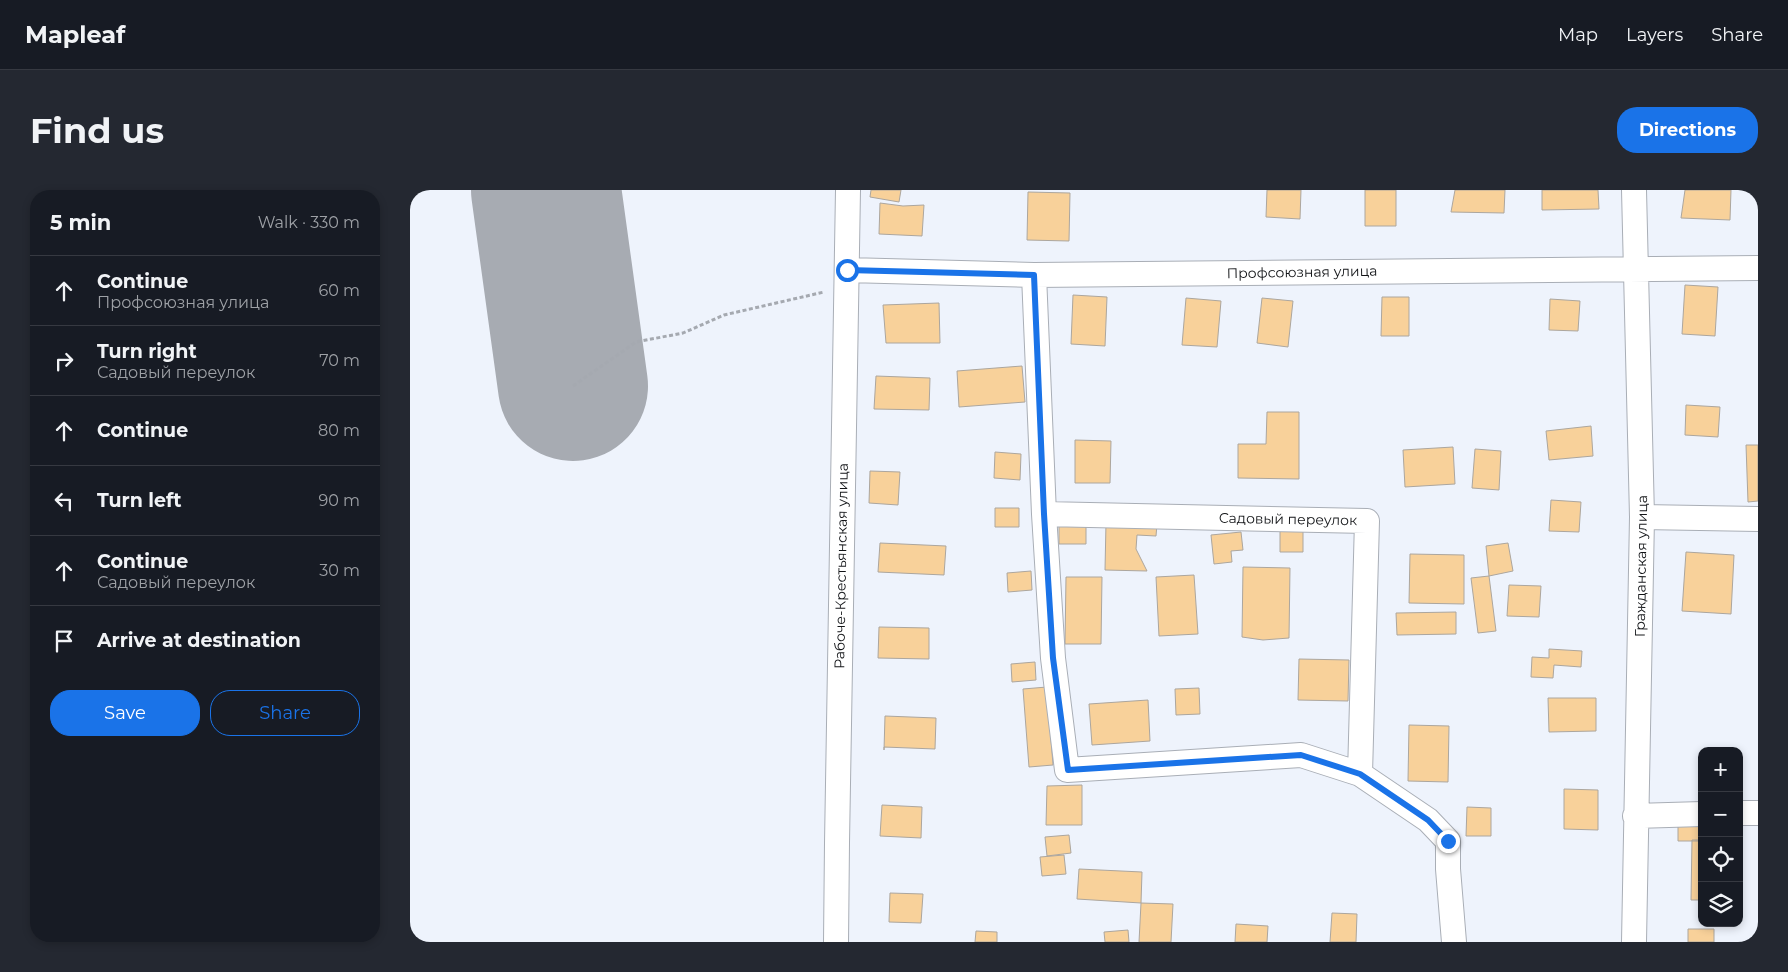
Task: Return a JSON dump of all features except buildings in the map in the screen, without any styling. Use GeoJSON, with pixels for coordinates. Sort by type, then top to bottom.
{"type":"FeatureCollection","features":[{"type":"Feature","properties":{"kind":"street","name":"Рабоче-Крестьянская улица"},"geometry":{"type":"LineString","coordinates":[[836,942],[836,843],[848,190]]}},
{"type":"Feature","properties":{"kind":"street","name":"Гражданская улица"},"geometry":{"type":"LineString","coordinates":[[1634,190],[1642,518],[1634,942]]}},
{"type":"Feature","properties":{"kind":"street","name":"Профсоюзная улица"},"geometry":{"type":"LineString","coordinates":[[847,279],[1034,275],[1758,268]]}},
{"type":"Feature","properties":{"kind":"street"},"geometry":{"type":"LineString","coordinates":[[1034,275],[1044,514],[1053,658],[1068,770],[1301,755],[1360,774],[1428,820],[1448,841],[1448,868],[1454,942]]}},
{"type":"Feature","properties":{"kind":"street","name":"Садовый переулок"},"geometry":{"type":"LineString","coordinates":[[1044,514],[1367,521],[1360,774]]}},
{"type":"Feature","properties":{"kind":"street"},"geometry":{"type":"LineString","coordinates":[[1642,518],[1758,519]]}},
{"type":"Feature","properties":{"kind":"street"},"geometry":{"type":"LineString","coordinates":[[1743,813],[1758,813]]}},
{"type":"Feature","properties":{"kind":"street"},"geometry":{"type":"LineString","coordinates":[[1635,816],[1698,814]]}},
{"type":"Feature","properties":{"kind":"path"},"geometry":{"type":"LineString","coordinates":[[573,386],[636,342],[683,333],[724,314],[847,279]]}},
{"type":"Feature","properties":{"kind":"runway"},"geometry":{"type":"LineString","coordinates":[[546,190],[573,386]]}},
{"type":"Feature","properties":{"kind":"route"},"geometry":{"type":"LineString","coordinates":[[847,270],[1034,275],[1044,514],[1053,658],[1068,770],[1301,755],[1360,774],[1428,820],[1448,841]]}}]}
